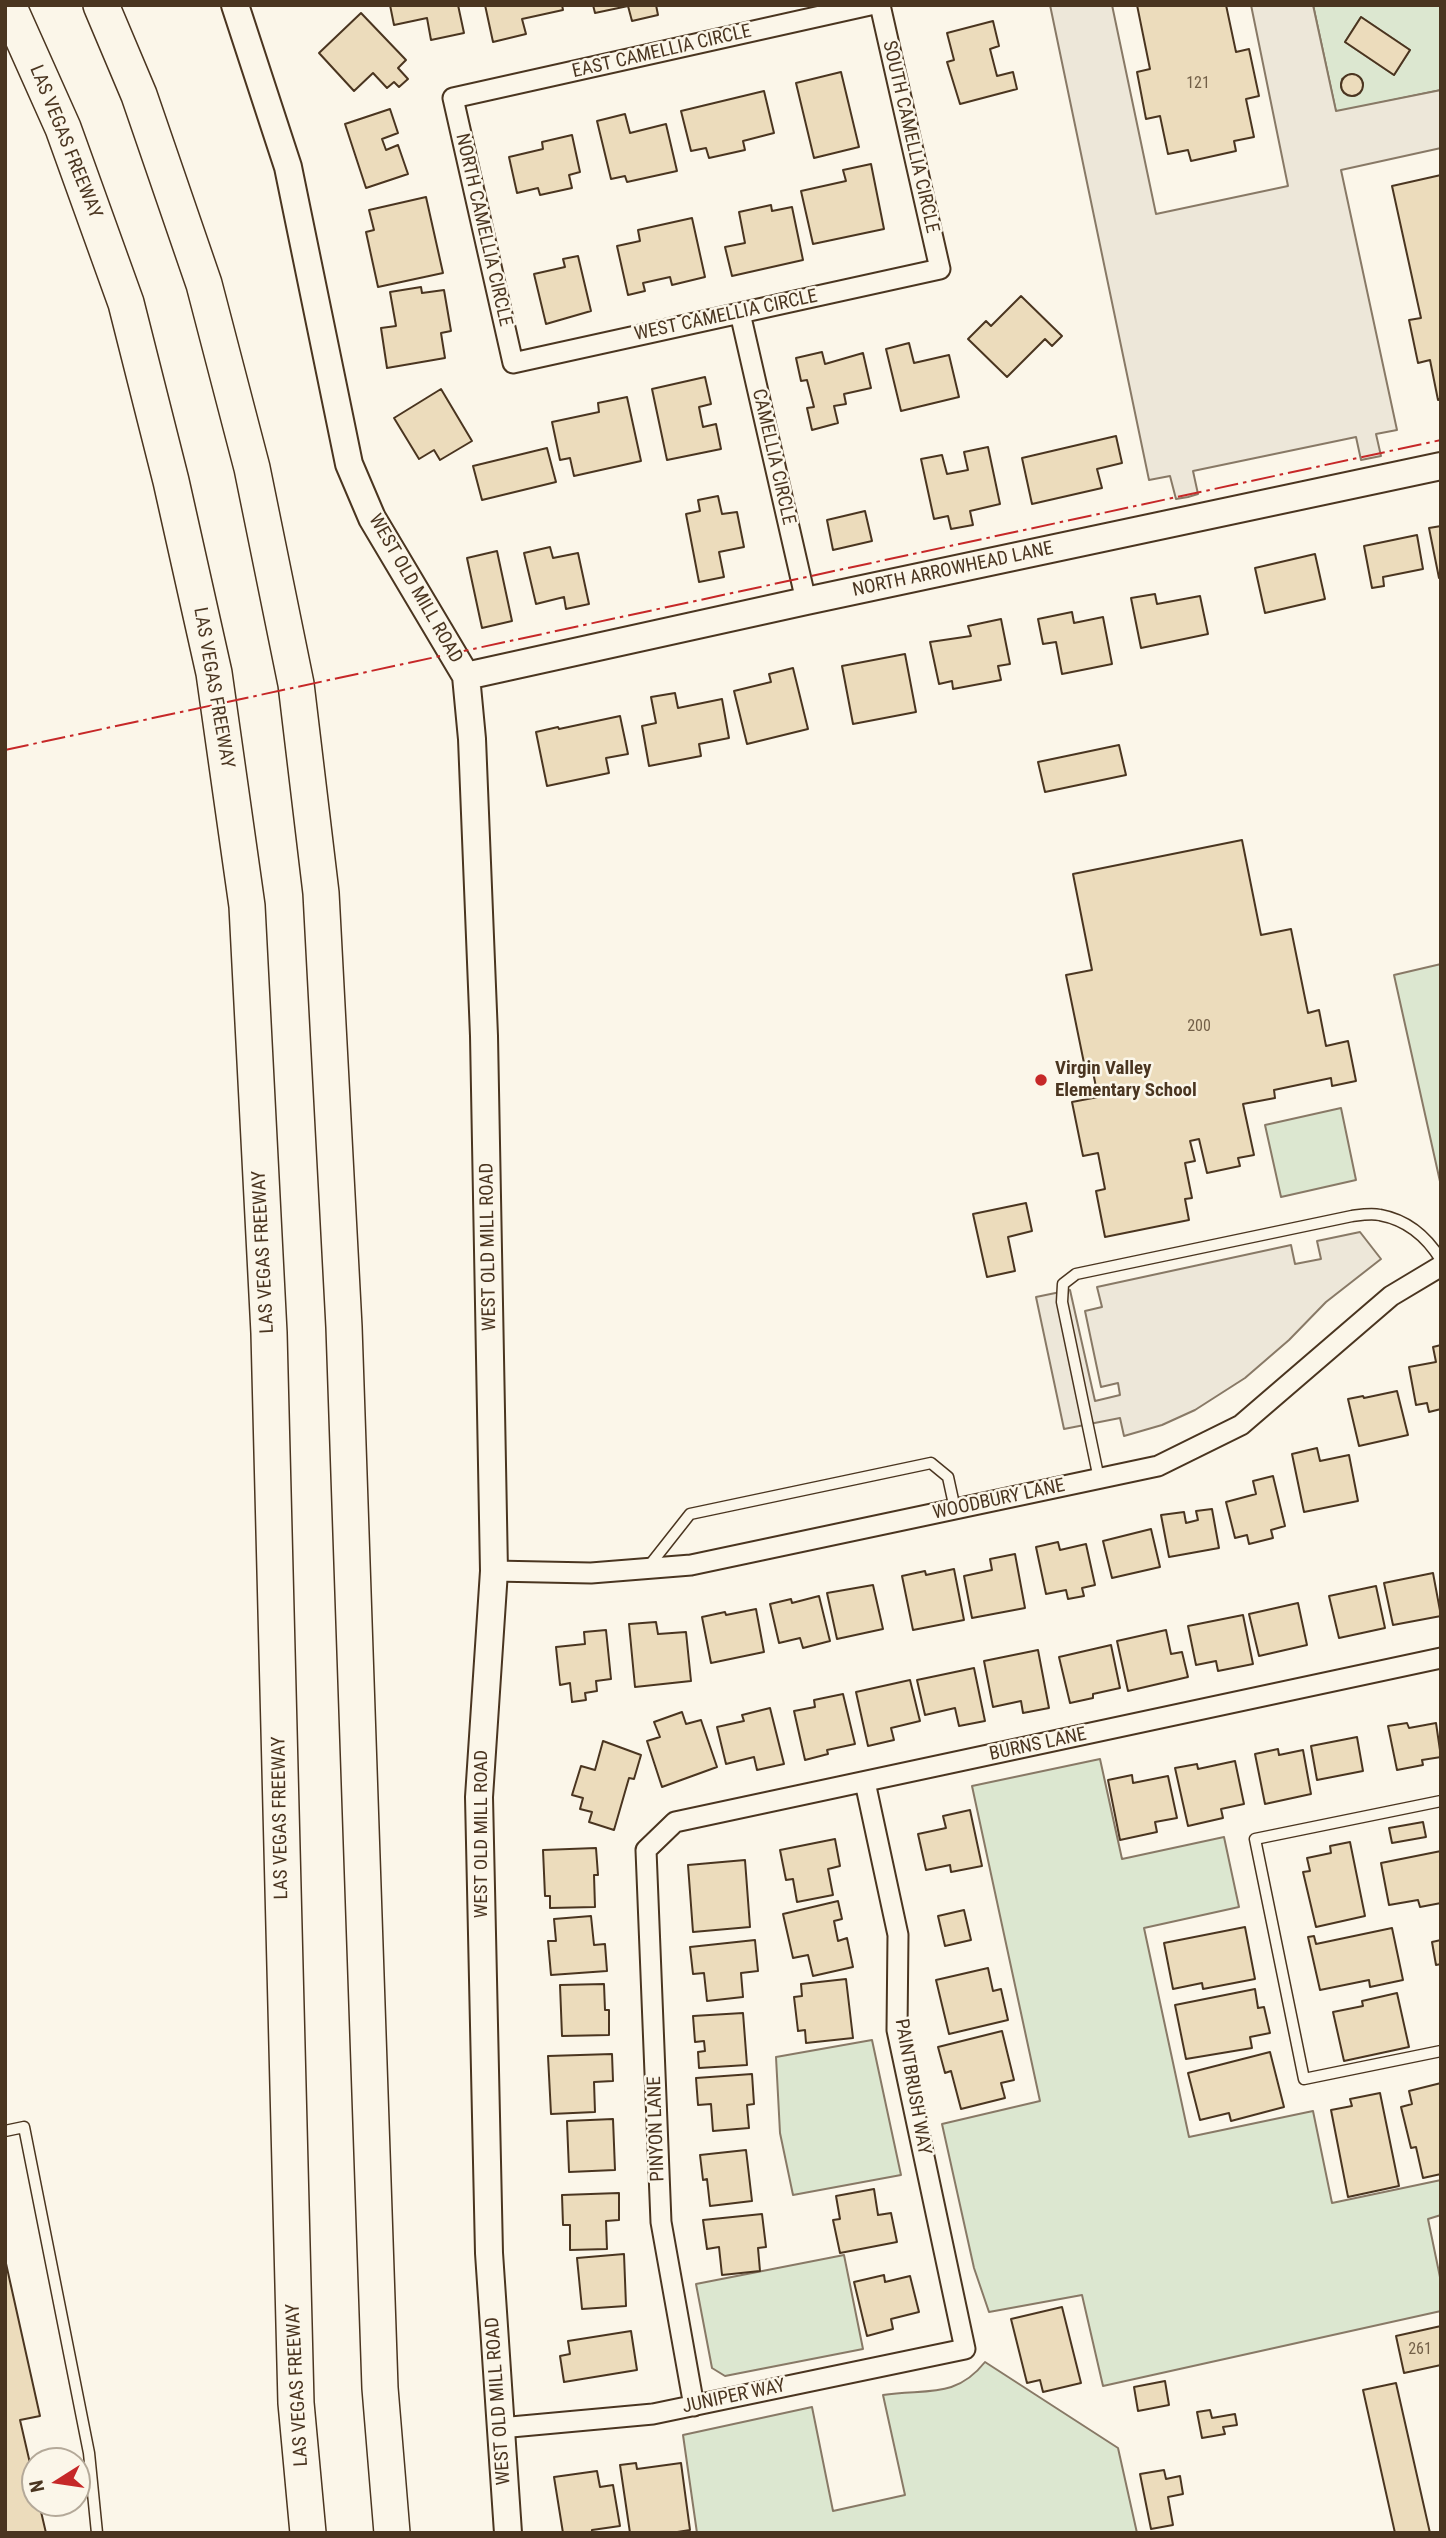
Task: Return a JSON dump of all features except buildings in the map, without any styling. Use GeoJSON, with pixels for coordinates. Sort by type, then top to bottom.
{"type":"FeatureCollection","features":[{"type":"Feature","properties":{"kind":"highway","name":"LAS VEGAS FREEWAY"},"geometry":{"type":"LineString","coordinates":[[8,5],[63,128],[126,303],[171,481],[214,673],[247,906],[269,1333],[296,2403],[308,2533]]}},
{"type":"Feature","properties":{"kind":"highway"},"geometry":{"type":"LineString","coordinates":[[101,5],[139,95],[204,284],[252,468],[296,684],[321,893],[344,1327],[380,2388],[392,2533]]}},
{"type":"Feature","properties":{"kind":"street","name":"WEST OLD MILL ROAD"},"geometry":{"type":"LineString","coordinates":[[235,5],[288,167],[349,464],[372,518],[466,676],[472,739],[485,1063],[494,1571],[478,1797],[489,2253],[508,2533]]}},
{"type":"Feature","properties":{"kind":"street","name":"EAST CAMELLIA CIRCLE"},"geometry":{"type":"LineString","coordinates":[[453,98],[870,5]]}},
{"type":"Feature","properties":{"kind":"street","name":"SOUTH CAMELLIA CIRCLE"},"geometry":{"type":"LineString","coordinates":[[880,5],[940,269]]}},
{"type":"Feature","properties":{"kind":"street","name":"NORTH CAMELLIA CIRCLE"},"geometry":{"type":"LineString","coordinates":[[453,98],[513,363]]}},
{"type":"Feature","properties":{"kind":"street","name":"WEST CAMELLIA CIRCLE"},"geometry":{"type":"LineString","coordinates":[[513,363],[940,269]]}},
{"type":"Feature","properties":{"kind":"street","name":"CAMELLIA CIRCLE"},"geometry":{"type":"LineString","coordinates":[[740,313],[806,601]]}},
{"type":"Feature","properties":{"kind":"street","name":"NORTH ARROWHEAD LANE"},"geometry":{"type":"LineString","coordinates":[[466,676],[1441,466]]}},
{"type":"Feature","properties":{"kind":"street","name":"WOODBURY LANE"},"geometry":{"type":"LineString","coordinates":[[494,1571],[591,1573],[691,1565],[1158,1466],[1241,1425],[1391,1296],[1441,1266]]}},
{"type":"Feature","properties":{"kind":"street","name":"BURNS LANE"},"geometry":{"type":"LineString","coordinates":[[646,1850],[675,1822],[1441,1658]]}},
{"type":"Feature","properties":{"kind":"street","name":"PAINTBRUSH WAY"},"geometry":{"type":"LineString","coordinates":[[865,1782],[898,1935],[897,2031],[965,2349]]}},
{"type":"Feature","properties":{"kind":"street","name":"PINYON LANE"},"geometry":{"type":"LineString","coordinates":[[646,1850],[661,2222],[694,2406]]}},
{"type":"Feature","properties":{"kind":"street","name":"JUNIPER WAY"},"geometry":{"type":"LineString","coordinates":[[500,2428],[653,2414],[965,2349]]}},
{"type":"Feature","properties":{"kind":"lane"},"geometry":{"type":"LineString","coordinates":[[1099,1479],[1062,1302],[1063,1284],[1076,1274],[1352,1216],[1379,1214],[1416,1229],[1431,1243],[1441,1260]]}},
{"type":"Feature","properties":{"kind":"lane"},"geometry":{"type":"LineString","coordinates":[[648,1568],[690,1514],[931,1464],[948,1477],[955,1509]]}},
{"type":"Feature","properties":{"kind":"lane"},"geometry":{"type":"LineString","coordinates":[[1441,1801],[1255,1839],[1304,2079],[1441,2051]]}},
{"type":"Feature","properties":{"kind":"lane"},"geometry":{"type":"LineString","coordinates":[[5,2131],[24,2127],[89,2453],[97,2533]]}},
{"type":"Feature","properties":{"kind":"green space"},"geometry":{"type":"Polygon","coordinates":[[[1313,5],[1441,5],[1441,90],[1336,112],[1313,5]],[[1361,17],[1345,42],[1394,75],[1410,50],[1361,17]],[[1352,74],[1342,79],[1341,87],[1344,93],[1354,96],[1360,93],[1363,83],[1359,77],[1352,74]]]}},
{"type":"Feature","properties":{"kind":"green space"},"geometry":{"type":"Polygon","coordinates":[[[1441,964],[1441,1186],[1394,975],[1441,964]]]}},
{"type":"Feature","properties":{"kind":"green space"},"geometry":{"type":"Polygon","coordinates":[[[1341,1108],[1356,1180],[1281,1197],[1265,1125],[1341,1108]]]}},
{"type":"Feature","properties":{"kind":"green space"},"geometry":{"type":"Polygon","coordinates":[[[1100,1759],[1122,1859],[1224,1837],[1239,1907],[1144,1928],[1189,2137],[1313,2111],[1332,2203],[1441,2180],[1441,2215],[1428,2219],[1441,2282],[1441,2311],[1103,2386],[1082,2295],[989,2312],[974,2268],[942,2124],[1040,2101],[972,1786],[1100,1759]]]}},
{"type":"Feature","properties":{"kind":"green space"},"geometry":{"type":"Polygon","coordinates":[[[872,2040],[901,2175],[793,2195],[780,2133],[776,2057],[872,2040]]]}},
{"type":"Feature","properties":{"kind":"green space"},"geometry":{"type":"Polygon","coordinates":[[[844,2255],[863,2349],[725,2376],[712,2368],[696,2284],[844,2255]]]}},
{"type":"Feature","properties":{"kind":"green space"},"geometry":{"type":"Polygon","coordinates":[[[985,2362],[1118,2448],[1137,2533],[697,2533],[683,2435],[812,2407],[833,2511],[905,2495],[883,2395],[950,2387],[974,2374],[985,2362]]]}},
{"type":"Feature","properties":{"kind":"shaded area"},"geometry":{"type":"Polygon","coordinates":[[[1050,5],[1112,5],[1156,214],[1288,186],[1251,5],[1313,5],[1336,111],[1441,90],[1441,148],[1341,170],[1397,430],[1376,434],[1381,456],[1361,460],[1356,437],[1193,471],[1198,494],[1176,499],[1170,476],[1149,480],[1050,5]]]}},
{"type":"Feature","properties":{"kind":"shaded area"},"geometry":{"type":"Polygon","coordinates":[[[1360,1232],[1381,1259],[1326,1302],[1289,1340],[1245,1378],[1195,1410],[1162,1425],[1124,1436],[1120,1418],[1064,1429],[1036,1297],[1070,1290],[1095,1401],[1120,1395],[1118,1383],[1101,1387],[1085,1311],[1102,1307],[1097,1287],[1291,1245],[1295,1264],[1321,1259],[1317,1241],[1360,1232]]]}},
{"type":"Feature","properties":{"kind":"power"},"geometry":{"type":"LineString","coordinates":[[5,750],[1441,440]]}},
{"type":"Feature","properties":{"kind":"place","name":"Virgin Valley Elementary School"},"geometry":{"type":"Point","coordinates":[1041,1080]}}]}
